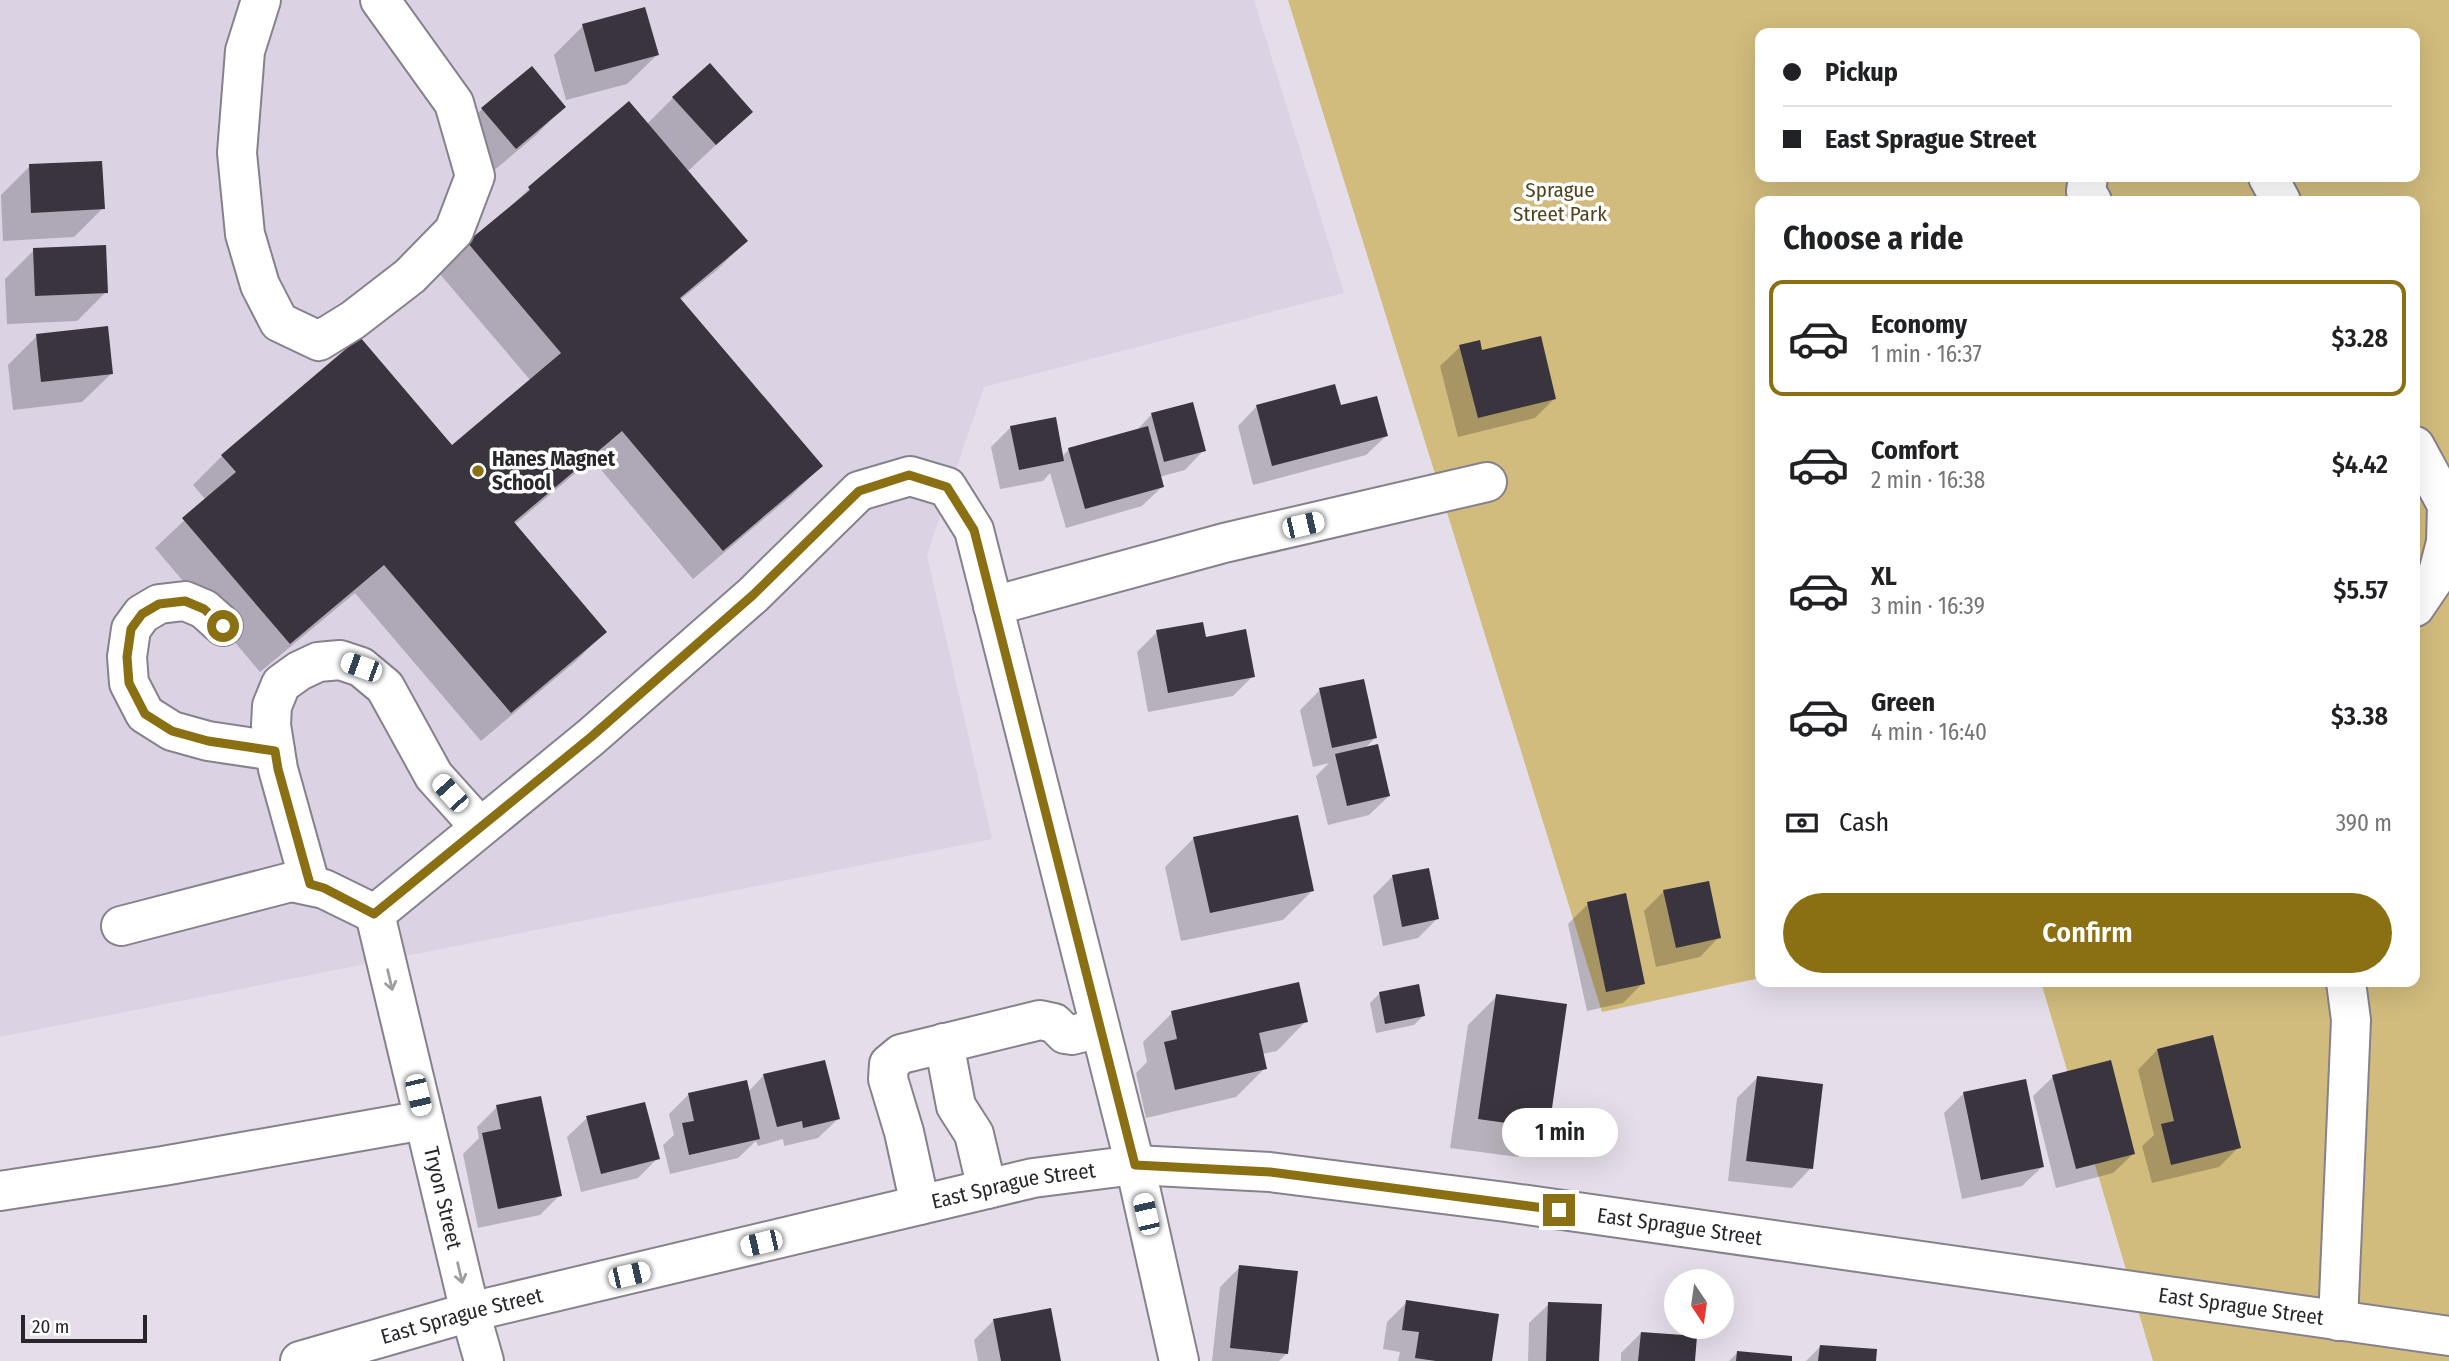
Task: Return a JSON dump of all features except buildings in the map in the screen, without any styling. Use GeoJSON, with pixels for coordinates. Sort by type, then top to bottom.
{"type":"FeatureCollection","features":[{"type":"Feature","properties":{"kind":"street"},"geometry":{"type":"LineString","coordinates":[[261,0],[246,51],[237,153],[245,234],[260,285],[279,322],[319,341],[353,320],[410,276],[454,231],[475,176],[454,103],[380,0]]}},
{"type":"Feature","properties":{"kind":"street"},"geometry":{"type":"LineString","coordinates":[[2420,455],[2447,505],[2446,542],[2438,573],[2420,600]]}},
{"type":"Feature","properties":{"kind":"street"},"geometry":{"type":"LineString","coordinates":[[121,926],[291,882],[324,888],[374,914],[591,737],[753,595],[859,491],[909,475],[947,487],[974,530],[1135,1165],[1179,1361]]}},
{"type":"Feature","properties":{"kind":"street"},"geometry":{"type":"LineString","coordinates":[[993,606],[1224,543],[1487,482]]}},
{"type":"Feature","properties":{"kind":"street"},"geometry":{"type":"LineString","coordinates":[[223,626],[204,609],[185,601],[159,604],[142,614],[131,629],[127,657],[129,683],[145,714],[172,731],[208,741],[275,751]]}},
{"type":"Feature","properties":{"kind":"street"},"geometry":{"type":"LineString","coordinates":[[310,884],[278,769],[271,725],[272,706],[281,684],[318,662],[340,660],[361,667],[385,687],[434,776],[480,827]]}},
{"type":"Feature","properties":{"kind":"street","name":"Tryon Street"},"geometry":{"type":"LineString","coordinates":[[374,914],[484,1361]]}},
{"type":"Feature","properties":{"kind":"street"},"geometry":{"type":"LineString","coordinates":[[2338,1321],[2351,1020],[2347,987]]}},
{"type":"Feature","properties":{"kind":"street"},"geometry":{"type":"LineString","coordinates":[[920,1205],[904,1132],[888,1079],[889,1064],[901,1054],[1040,1020],[1054,1023],[1065,1034],[1072,1035],[1100,1028]]}},
{"type":"Feature","properties":{"kind":"street"},"geometry":{"type":"LineString","coordinates":[[944,1043],[956,1106],[974,1134],[987,1189]]}},
{"type":"Feature","properties":{"kind":"street"},"geometry":{"type":"LineString","coordinates":[[0,1191],[424,1121]]}},
{"type":"Feature","properties":{"kind":"street","name":"East Sprague Street"},"geometry":{"type":"LineString","coordinates":[[300,1361],[470,1312],[1033,1178],[1135,1165],[1207,1167],[1296,1175],[2449,1336]]}},
{"type":"Feature","properties":{"kind":"shaded area","name":"Hanes Magnet School"},"geometry":{"type":"Polygon","coordinates":[[[0,0],[1254,0],[1344,293],[984,387],[927,555],[992,839],[0,1037],[0,0]]]}},
{"type":"Feature","properties":{"kind":"green space","name":"Sprague Street Park"},"geometry":{"type":"Polygon","coordinates":[[[1288,0],[2449,0],[2449,1361],[2153,1361],[2042,987],[2420,987],[2420,196],[1755,196],[1755,979],[1602,1012],[1288,0]]]}},
{"type":"Feature","properties":{"kind":"place","name":"Hanes Magnet School"},"geometry":{"type":"Point","coordinates":[478,471]}},
{"type":"Feature","properties":{"kind":"route"},"geometry":{"type":"LineString","coordinates":[[223,626],[204,609],[185,601],[159,604],[142,614],[131,629],[127,657],[129,683],[145,714],[172,731],[208,741],[275,751],[310,884],[324,888],[374,914],[591,737],[753,595],[859,491],[909,475],[947,487],[974,530],[1135,1165],[1270,1172],[1559,1210]]}}]}
